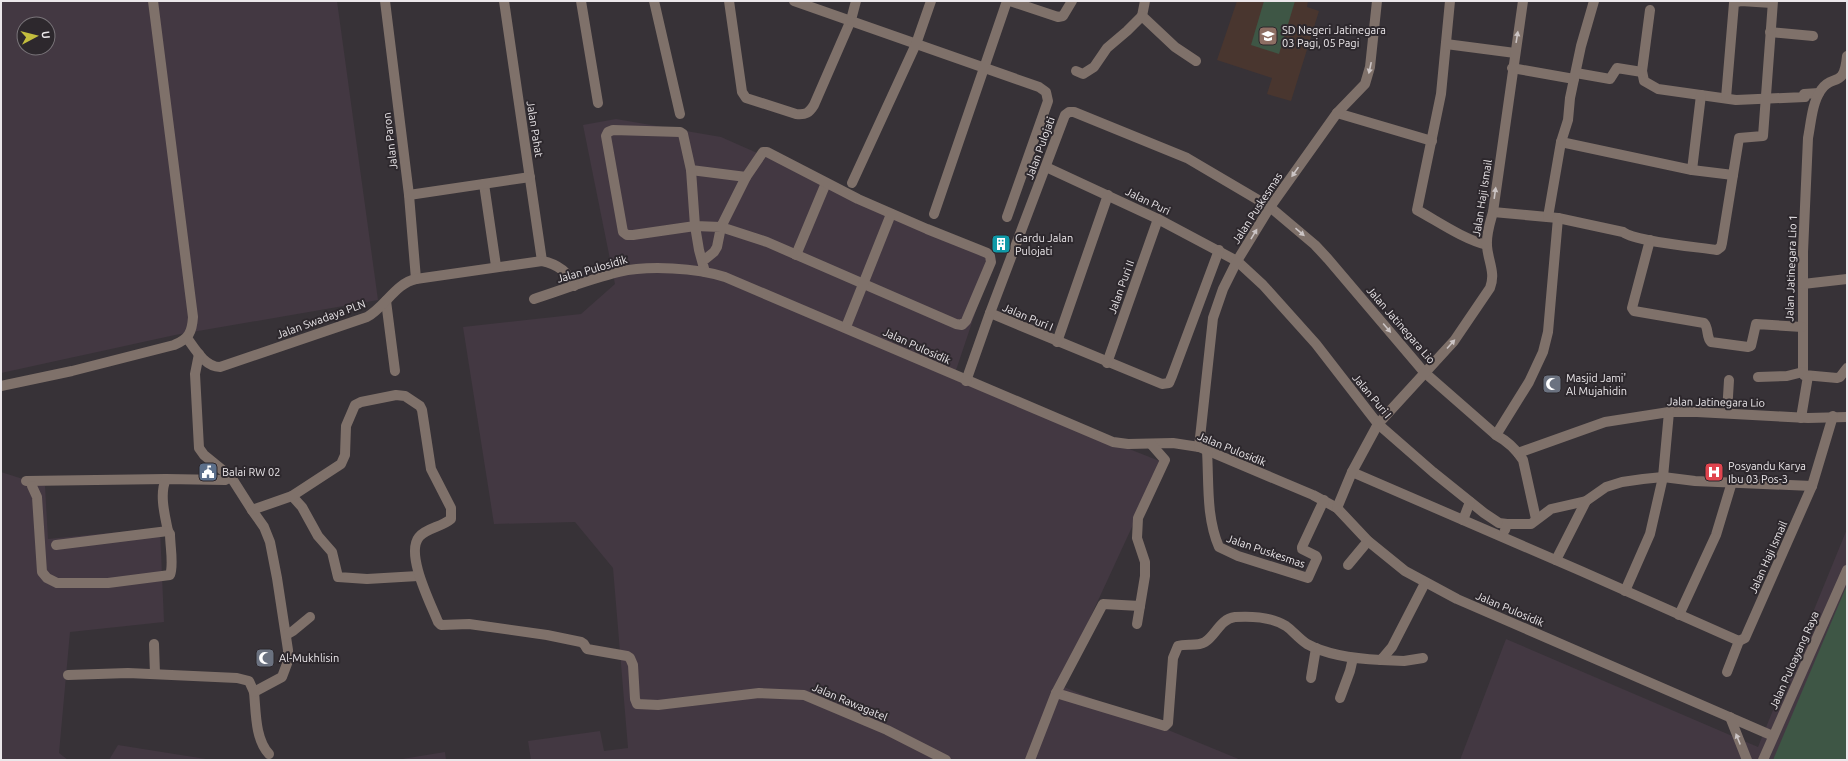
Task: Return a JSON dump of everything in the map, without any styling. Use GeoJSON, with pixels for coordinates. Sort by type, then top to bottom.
{"type":"FeatureCollection","features":[{"type":"Feature","properties":{"kind":"street"},"geometry":{"type":"LineString","coordinates":[[1,386],[72,371],[174,344],[187,338],[191,333],[193,317],[153,1]]}},
{"type":"Feature","properties":{"kind":"street","name":"Jalan Paron"},"geometry":{"type":"LineString","coordinates":[[386,1],[409,195],[416,279]]}},
{"type":"Feature","properties":{"kind":"street","name":"Jalan Pahat"},"geometry":{"type":"LineString","coordinates":[[504,1],[542,261]]}},
{"type":"Feature","properties":{"kind":"street"},"geometry":{"type":"LineString","coordinates":[[581,1],[598,103]]}},
{"type":"Feature","properties":{"kind":"street"},"geometry":{"type":"LineString","coordinates":[[654,1],[680,114]]}},
{"type":"Feature","properties":{"kind":"street"},"geometry":{"type":"LineString","coordinates":[[729,1],[742,92],[746,98],[803,115],[809,112],[814,105],[851,20],[856,1]]}},
{"type":"Feature","properties":{"kind":"street"},"geometry":{"type":"LineString","coordinates":[[794,1],[1039,87],[1046,92],[1048,101],[1007,217]]}},
{"type":"Feature","properties":{"kind":"street"},"geometry":{"type":"LineString","coordinates":[[852,183],[916,44],[931,1]]}},
{"type":"Feature","properties":{"kind":"street"},"geometry":{"type":"LineString","coordinates":[[934,214],[983,67],[1007,1]]}},
{"type":"Feature","properties":{"kind":"street"},"geometry":{"type":"LineString","coordinates":[[1010,1],[1058,17],[1063,16],[1072,1]]}},
{"type":"Feature","properties":{"kind":"street"},"geometry":{"type":"LineString","coordinates":[[1076,71],[1083,74],[1094,67],[1107,48],[1142,16],[1145,1]]}},
{"type":"Feature","properties":{"kind":"street","name":"Jalan Puskesmas"},"geometry":{"type":"LineString","coordinates":[[1324,500],[1302,547],[1302,549],[1316,556],[1317,558],[1308,578],[1305,578],[1300,574],[1238,556],[1219,547],[1212,532],[1203,449],[1213,318],[1223,288],[1237,261],[1270,207],[1337,113],[1365,84],[1370,67],[1377,1]]}},
{"type":"Feature","properties":{"kind":"street"},"geometry":{"type":"LineString","coordinates":[[1450,1],[1441,94],[1417,210],[1464,235],[1472,241],[1487,246]]}},
{"type":"Feature","properties":{"kind":"street","name":"Jalan Haji Ismail"},"geometry":{"type":"LineString","coordinates":[[1337,508],[1352,472],[1378,424],[1454,341],[1490,288],[1493,276],[1487,246],[1488,231],[1493,212],[1512,68],[1523,1]]}},
{"type":"Feature","properties":{"kind":"street"},"geometry":{"type":"LineString","coordinates":[[1496,435],[1529,382],[1543,352],[1548,332],[1553,217],[1561,142],[1568,120],[1581,46],[1594,1]]}},
{"type":"Feature","properties":{"kind":"street"},"geometry":{"type":"LineString","coordinates":[[1493,212],[1553,217],[1623,232],[1627,235],[1650,240],[1719,249],[1722,243],[1739,138],[1763,136],[1772,2],[1741,1],[1734,3],[1726,98]]}},
{"type":"Feature","properties":{"kind":"street"},"geometry":{"type":"LineString","coordinates":[[1650,10],[1642,72],[1644,81],[1658,89],[1701,96],[1726,98],[1804,98],[1804,94],[1819,93],[1822,88],[1844,78],[1847,56]]}},
{"type":"Feature","properties":{"kind":"street"},"geometry":{"type":"LineString","coordinates":[[1142,16],[1175,46],[1196,60]]}},
{"type":"Feature","properties":{"kind":"street"},"geometry":{"type":"LineString","coordinates":[[1770,32],[1813,36]]}},
{"type":"Feature","properties":{"kind":"street"},"geometry":{"type":"LineString","coordinates":[[1446,44],[1515,53]]}},
{"type":"Feature","properties":{"kind":"street"},"geometry":{"type":"LineString","coordinates":[[1512,68],[1610,80],[1616,68],[1642,72]]}},
{"type":"Feature","properties":{"kind":"street","name":"Jalan Jatinegara Lio 1"},"geometry":{"type":"LineString","coordinates":[[1650,240],[1632,308],[1634,311],[1704,323],[1707,328],[1708,340],[1710,342],[1748,347],[1751,346],[1756,324],[1802,327],[1808,138],[1819,93]]}},
{"type":"Feature","properties":{"kind":"street"},"geometry":{"type":"LineString","coordinates":[[1692,170],[1701,96]]}},
{"type":"Feature","properties":{"kind":"street","name":"Jalan Pulojati"},"geometry":{"type":"LineString","coordinates":[[966,381],[990,313],[1065,115],[1069,112],[1074,112],[1187,158],[1270,207]]}},
{"type":"Feature","properties":{"kind":"street"},"geometry":{"type":"LineString","coordinates":[[1337,113],[1432,141]]}},
{"type":"Feature","properties":{"kind":"street"},"geometry":{"type":"LineString","coordinates":[[703,261],[714,252],[717,247],[721,227],[746,176],[763,152],[767,152],[826,183],[891,214],[988,253],[992,262],[966,321],[962,325],[956,324],[767,242],[721,227],[695,226],[627,235],[623,232],[606,136],[608,132],[613,130],[680,132],[683,134],[685,137],[691,170],[695,226],[705,272]]}},
{"type":"Feature","properties":{"kind":"street"},"geometry":{"type":"LineString","coordinates":[[1561,142],[1692,170],[1733,175]]}},
{"type":"Feature","properties":{"kind":"street","name":"Jalan Puri"},"geometry":{"type":"LineString","coordinates":[[1046,167],[1158,219],[1219,250],[1237,261]]}},
{"type":"Feature","properties":{"kind":"street"},"geometry":{"type":"LineString","coordinates":[[691,170],[746,176]]}},
{"type":"Feature","properties":{"kind":"street"},"geometry":{"type":"LineString","coordinates":[[409,195],[530,177]]}},
{"type":"Feature","properties":{"kind":"street"},"geometry":{"type":"LineString","coordinates":[[796,254],[826,183]]}},
{"type":"Feature","properties":{"kind":"street"},"geometry":{"type":"LineString","coordinates":[[484,184],[496,266]]}},
{"type":"Feature","properties":{"kind":"street","name":"Jalan Puri I"},"geometry":{"type":"LineString","coordinates":[[1057,342],[1108,195]]}},
{"type":"Feature","properties":{"kind":"street","name":"Jalan Jatinegara Lio"},"geometry":{"type":"LineString","coordinates":[[1270,207],[1328,259],[1424,372],[1496,435],[1505,440],[1518,453],[1523,460],[1536,519]]}},
{"type":"Feature","properties":{"kind":"street"},"geometry":{"type":"LineString","coordinates":[[846,327],[891,214]]}},
{"type":"Feature","properties":{"kind":"street","name":"Jalan Puri II"},"geometry":{"type":"LineString","coordinates":[[1107,362],[1158,219]]}},
{"type":"Feature","properties":{"kind":"street","name":"Jalan Puri I"},"geometry":{"type":"LineString","coordinates":[[990,313],[1057,342],[1162,384],[1169,382],[1219,250]]}},
{"type":"Feature","properties":{"kind":"street","name":"Jalan Swadaya PLN"},"geometry":{"type":"LineString","coordinates":[[187,338],[199,354],[212,366],[223,366],[367,317],[405,282],[416,279],[496,266],[542,261],[557,265],[566,272],[574,286]]}},
{"type":"Feature","properties":{"kind":"street","name":"Jalan Puri I"},"geometry":{"type":"LineString","coordinates":[[1237,261],[1263,285],[1316,344],[1378,424],[1470,502],[1499,523],[1507,524]]}},
{"type":"Feature","properties":{"kind":"street","name":"Jalan Pulosidik"},"geometry":{"type":"LineString","coordinates":[[534,299],[620,271],[644,268],[705,272],[737,282],[846,327],[966,381],[1113,442],[1151,444],[1173,442],[1203,449],[1324,500],[1337,508],[1368,541],[1405,571],[1457,599],[1773,736]]}},
{"type":"Feature","properties":{"kind":"street"},"geometry":{"type":"LineString","coordinates":[[1803,284],[1847,279],[1847,272]]}},
{"type":"Feature","properties":{"kind":"street"},"geometry":{"type":"LineString","coordinates":[[386,301],[395,371]]}},
{"type":"Feature","properties":{"kind":"street"},"geometry":{"type":"LineString","coordinates":[[1801,418],[1805,374],[1802,327]]}},
{"type":"Feature","properties":{"kind":"street"},"geometry":{"type":"LineString","coordinates":[[199,354],[195,374],[199,448],[204,456],[231,477],[264,527],[270,542],[277,578],[286,635],[288,661],[284,674],[275,681],[254,692]]}},
{"type":"Feature","properties":{"kind":"street"},"geometry":{"type":"LineString","coordinates":[[1758,377],[1805,374],[1837,378],[1841,376],[1847,368]]}},
{"type":"Feature","properties":{"kind":"street"},"geometry":{"type":"LineString","coordinates":[[1727,413],[1729,380]]}},
{"type":"Feature","properties":{"kind":"street"},"geometry":{"type":"LineString","coordinates":[[252,510],[292,496],[341,464],[344,460],[346,426],[355,406],[361,402],[396,395],[405,396],[420,406],[422,410],[431,469],[451,510],[451,519],[420,536],[416,542],[415,552],[418,576],[367,579],[338,577],[332,552],[318,536],[302,507],[292,496]]}},
{"type":"Feature","properties":{"kind":"street"},"geometry":{"type":"LineString","coordinates":[[1625,592],[1650,534],[1663,477],[1669,412]]}},
{"type":"Feature","properties":{"kind":"street","name":"Jalan Jatinegara Lio"},"geometry":{"type":"LineString","coordinates":[[1518,453],[1605,422],[1669,412],[1727,413],[1801,418],[1833,416],[1847,417]]}},
{"type":"Feature","properties":{"kind":"street","name":"Jalan Haji Ismail"},"geometry":{"type":"LineString","coordinates":[[1727,672],[1739,641],[1745,638],[1812,486],[1833,416]]}},
{"type":"Feature","properties":{"kind":"street"},"geometry":{"type":"LineString","coordinates":[[1137,624],[1145,576],[1145,562],[1137,538],[1138,518],[1165,460],[1151,444]]}},
{"type":"Feature","properties":{"kind":"street"},"geometry":{"type":"LineString","coordinates":[[1352,472],[1739,641]]}},
{"type":"Feature","properties":{"kind":"street"},"geometry":{"type":"LineString","coordinates":[[166,479],[163,507],[170,534],[170,552],[173,568],[170,575],[108,583],[94,582],[57,584],[47,578],[42,572],[37,497],[29,484],[166,479],[225,480],[231,477]]}},
{"type":"Feature","properties":{"kind":"street"},"geometry":{"type":"LineString","coordinates":[[1503,537],[1507,524],[1530,524],[1550,509],[1586,501],[1606,487],[1622,482],[1663,477],[1812,486]]}},
{"type":"Feature","properties":{"kind":"street"},"geometry":{"type":"LineString","coordinates":[[1679,615],[1716,535],[1732,482]]}},
{"type":"Feature","properties":{"kind":"street"},"geometry":{"type":"LineString","coordinates":[[1556,560],[1586,501]]}},
{"type":"Feature","properties":{"kind":"street"},"geometry":{"type":"LineString","coordinates":[[1463,520],[1470,502]]}},
{"type":"Feature","properties":{"kind":"street"},"geometry":{"type":"LineString","coordinates":[[56,545],[168,531]]}},
{"type":"Feature","properties":{"kind":"street"},"geometry":{"type":"LineString","coordinates":[[1348,565],[1368,541]]}},
{"type":"Feature","properties":{"kind":"street","name":"Jalan Puloayang Raya"},"geometry":{"type":"LineString","coordinates":[[1763,760],[1847,570]]}},
{"type":"Feature","properties":{"kind":"street","name":"Jalan Rawagatel"},"geometry":{"type":"LineString","coordinates":[[418,576],[438,622],[441,625],[469,624],[546,635],[581,642],[587,649],[630,658],[633,665],[635,702],[658,705],[759,693],[804,695],[887,730],[946,760]]}},
{"type":"Feature","properties":{"kind":"street"},"geometry":{"type":"LineString","coordinates":[[1381,660],[1392,647],[1425,582]]}},
{"type":"Feature","properties":{"kind":"street"},"geometry":{"type":"LineString","coordinates":[[1030,760],[1056,693],[1103,604],[1140,606]]}},
{"type":"Feature","properties":{"kind":"street"},"geometry":{"type":"LineString","coordinates":[[286,635],[293,631],[310,616]]}},
{"type":"Feature","properties":{"kind":"street"},"geometry":{"type":"LineString","coordinates":[[1056,693],[1165,726],[1168,723],[1173,658],[1178,646],[1204,643],[1225,621],[1236,617],[1260,617],[1271,619],[1285,626],[1306,644],[1353,658],[1404,661],[1423,658]]}},
{"type":"Feature","properties":{"kind":"street"},"geometry":{"type":"LineString","coordinates":[[154,644],[155,674]]}},
{"type":"Feature","properties":{"kind":"street"},"geometry":{"type":"LineString","coordinates":[[1311,678],[1316,648]]}},
{"type":"Feature","properties":{"kind":"street"},"geometry":{"type":"LineString","coordinates":[[1340,698],[1353,658]]}},
{"type":"Feature","properties":{"kind":"street"},"geometry":{"type":"LineString","coordinates":[[68,675],[128,673],[237,678],[249,681],[254,692],[258,733],[264,749],[269,754]]}},
{"type":"Feature","properties":{"kind":"street"},"geometry":{"type":"LineString","coordinates":[[1730,717],[1747,760]]}},
{"type":"Feature","properties":{"kind":"shaded area"},"geometry":{"type":"Polygon","coordinates":[[[1,1],[337,1],[378,300],[175,335],[1,373],[1,1]]]}},
{"type":"Feature","properties":{"kind":"shaded area","name":"SD Negeri Jatinegara 03 Pagi, 05 Pagi"},"geometry":{"type":"Polygon","coordinates":[[[1237,1],[1308,1],[1307,7],[1319,11],[1291,101],[1267,94],[1272,78],[1217,60],[1237,1]]]}},
{"type":"Feature","properties":{"kind":"shaded area"},"geometry":{"type":"Polygon","coordinates":[[[616,119],[721,137],[994,257],[953,379],[1162,462],[1059,685],[1241,760],[531,760],[528,741],[600,731],[604,751],[628,748],[613,568],[575,522],[494,524],[463,327],[581,314],[615,284],[583,125],[616,119]]]}},
{"type":"Feature","properties":{"kind":"shaded area"},"geometry":{"type":"Polygon","coordinates":[[[1,472],[45,486],[48,539],[160,528],[164,622],[70,632],[59,753],[68,760],[1,760],[1,472]]]}},
{"type":"Feature","properties":{"kind":"shaded area"},"geometry":{"type":"Polygon","coordinates":[[[1847,529],[1847,760],[1460,760],[1506,639],[1758,747],[1847,529]]]}},
{"type":"Feature","properties":{"kind":"shaded area"},"geometry":{"type":"Polygon","coordinates":[[[118,745],[206,759],[211,760],[109,760],[118,745]]]}},
{"type":"Feature","properties":{"kind":"shaded area"},"geometry":{"type":"Polygon","coordinates":[[[445,752],[446,760],[396,760],[445,752]]]}},
{"type":"Feature","properties":{"kind":"green space"},"geometry":{"type":"Polygon","coordinates":[[[1264,1],[1295,1],[1279,54],[1251,45],[1264,1]]]}},
{"type":"Feature","properties":{"kind":"green space"},"geometry":{"type":"Polygon","coordinates":[[[1847,585],[1847,760],[1773,760],[1847,585]]]}},
{"type":"Feature","properties":{"kind":"place","name":"SD Negeri Jatinegara 03 Pagi, 05 Pagi"},"geometry":{"type":"Point","coordinates":[1268,36]}},
{"type":"Feature","properties":{"kind":"place","name":"Gardu Jalan Pulojati"},"geometry":{"type":"Point","coordinates":[1001,244]}},
{"type":"Feature","properties":{"kind":"place","name":"Masjid Jami' Al Mujahidin"},"geometry":{"type":"Point","coordinates":[1552,384]}},
{"type":"Feature","properties":{"kind":"place","name":"Balai RW 02"},"geometry":{"type":"Point","coordinates":[208,472]}},
{"type":"Feature","properties":{"kind":"place","name":"Posyandu Karya Ibu 03 Pos-3"},"geometry":{"type":"Point","coordinates":[1714,472]}},
{"type":"Feature","properties":{"kind":"place","name":"Al-Mukhlisin"},"geometry":{"type":"Point","coordinates":[265,658]}}]}
